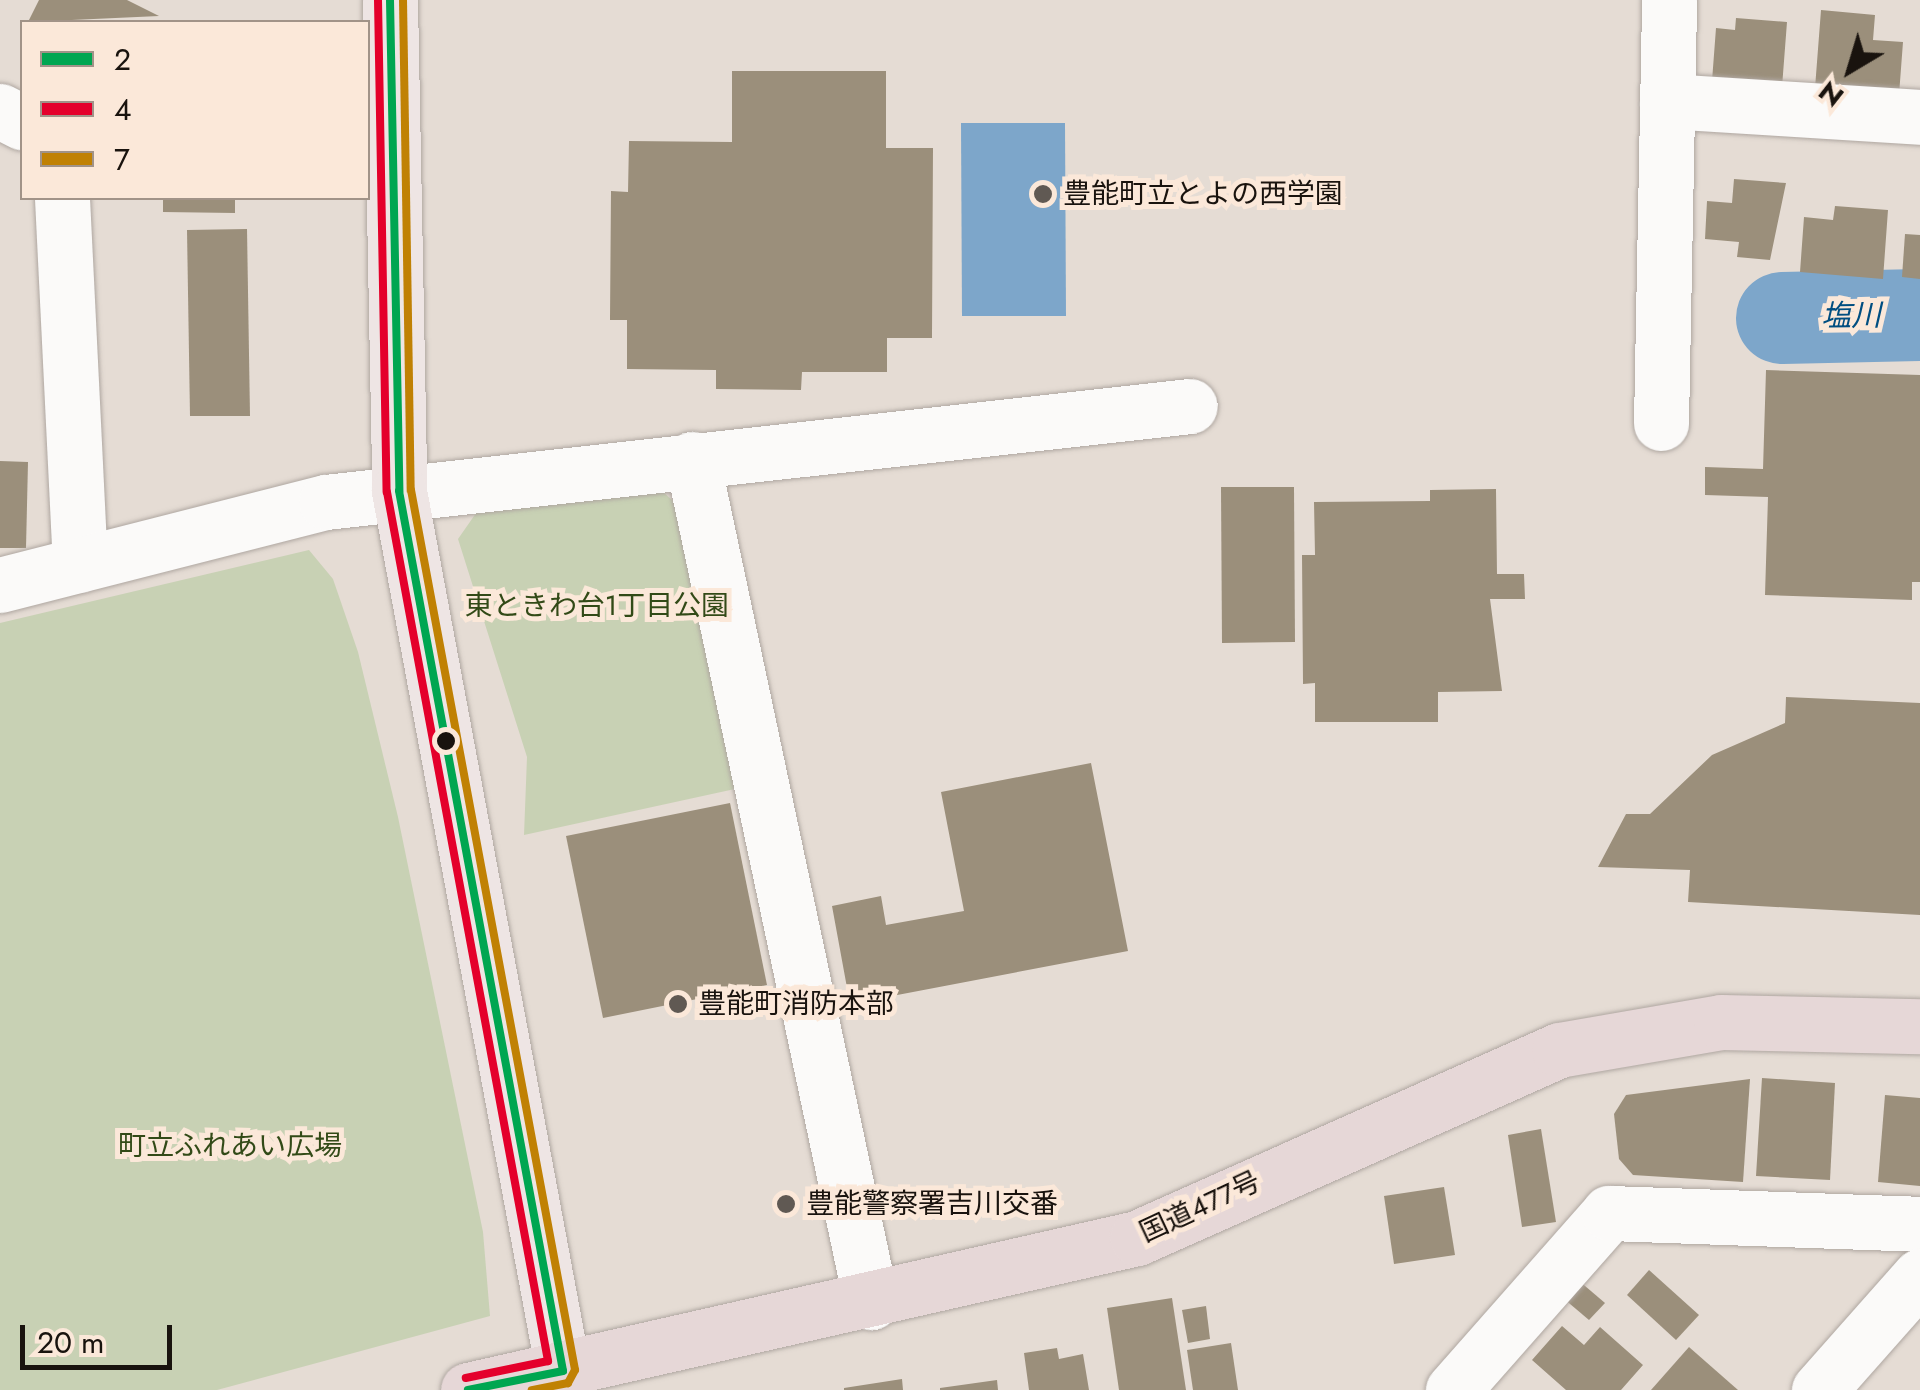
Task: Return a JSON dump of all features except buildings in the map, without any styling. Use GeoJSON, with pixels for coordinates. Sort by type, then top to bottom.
{"type":"FeatureCollection","features":[{"type":"Feature","properties":{"kind":"highway","name":"国道477号"},"geometry":{"type":"LineString","coordinates":[[468,1390],[565,1380],[1137,1238],[1560,1050],[1721,1022],[1920,1026]]}},
{"type":"Feature","properties":{"kind":"main road"},"geometry":{"type":"LineString","coordinates":[[390,0],[399,491],[565,1380]]}},
{"type":"Feature","properties":{"kind":"street"},"geometry":{"type":"LineString","coordinates":[[1661,424],[1669,0]]}},
{"type":"Feature","properties":{"kind":"street"},"geometry":{"type":"LineString","coordinates":[[1667,101],[1920,117]]}},
{"type":"Feature","properties":{"kind":"street"},"geometry":{"type":"LineString","coordinates":[[62,200],[80,565]]}},
{"type":"Feature","properties":{"kind":"street"},"geometry":{"type":"LineString","coordinates":[[0,585],[399,491],[1190,406]]}},
{"type":"Feature","properties":{"kind":"street"},"geometry":{"type":"LineString","coordinates":[[692,459],[870,1302]]}},
{"type":"Feature","properties":{"kind":"street"},"geometry":{"type":"LineString","coordinates":[[1453,1390],[1609,1213],[1920,1224]]}},
{"type":"Feature","properties":{"kind":"street"},"geometry":{"type":"LineString","coordinates":[[1819,1390],[1920,1276]]}},
{"type":"Feature","properties":{"kind":"green space","name":"東ときわ台1丁目公園"},"geometry":{"type":"Polygon","coordinates":[[[663,492],[690,516],[744,787],[524,835],[527,757],[458,539],[481,506],[663,492]]]}},
{"type":"Feature","properties":{"kind":"green space","name":"町立ふれあい広場"},"geometry":{"type":"Polygon","coordinates":[[[309,550],[333,579],[358,652],[398,817],[483,1232],[490,1316],[217,1390],[0,1390],[0,623],[309,550]]]}},
{"type":"Feature","properties":{"kind":"water"},"geometry":{"type":"Polygon","coordinates":[[[961,123],[1065,123],[1066,316],[962,316],[961,123]]]}},
{"type":"Feature","properties":{"kind":"waterway","name":"塩川"},"geometry":{"type":"LineString","coordinates":[[1782,318],[1920,315]]}},
{"type":"Feature","properties":{"kind":"transit line","name":"4"},"geometry":{"type":"LineString","coordinates":[[378,0],[387,492],[548,1361],[466,1378]]}},
{"type":"Feature","properties":{"kind":"transit line","name":"2"},"geometry":{"type":"LineString","coordinates":[[390,0],[399,491],[563,1371],[468,1390]]}},
{"type":"Feature","properties":{"kind":"transit line","name":"7"},"geometry":{"type":"LineString","coordinates":[[403,0],[411,490],[575,1370],[568,1383],[532,1390]]}},
{"type":"Feature","properties":{"kind":"place","name":"豊能町立とよの西学園"},"geometry":{"type":"Point","coordinates":[1043,194]}},
{"type":"Feature","properties":{"kind":"place","name":"豊能町消防本部"},"geometry":{"type":"Point","coordinates":[678,1004]}},
{"type":"Feature","properties":{"kind":"place","name":"豊能警察署吉川交番"},"geometry":{"type":"Point","coordinates":[786,1204]}}]}
